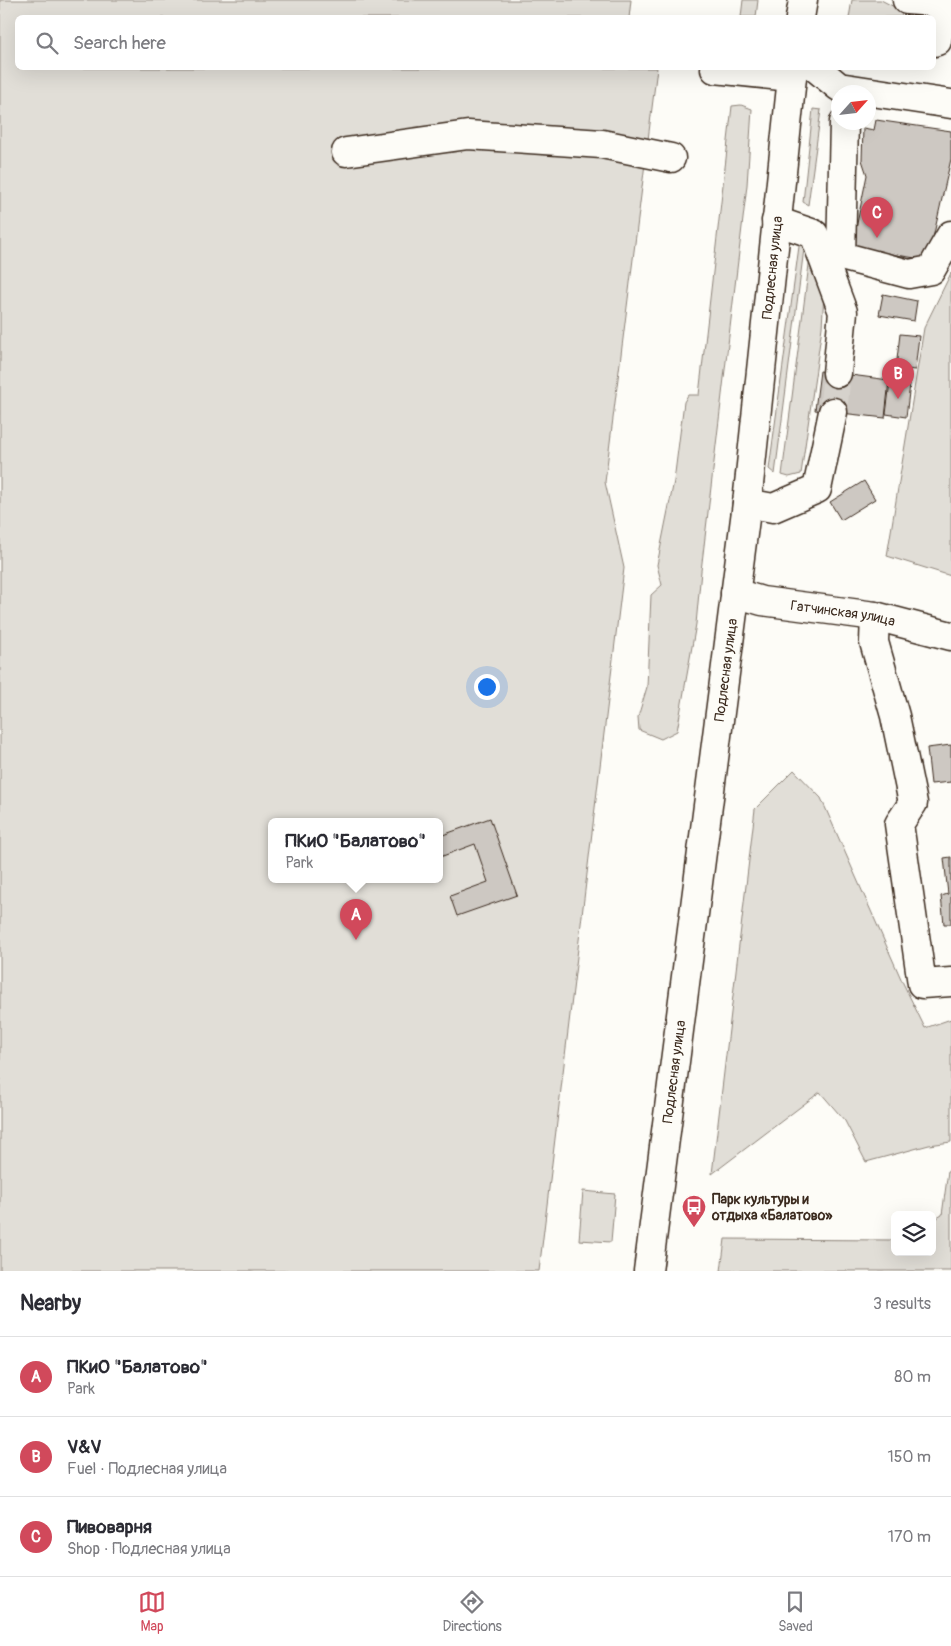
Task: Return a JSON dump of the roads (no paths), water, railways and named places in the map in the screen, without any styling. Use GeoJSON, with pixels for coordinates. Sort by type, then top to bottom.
{"type":"FeatureCollection","features":[{"type":"Feature","properties":{"kind":"main road"},"geometry":{"type":"LineString","coordinates":[[800,15],[803,0]]}},
{"type":"Feature","properties":{"kind":"main road"},"geometry":{"type":"LineString","coordinates":[[907,0],[934,2],[943,9],[936,41]]}},
{"type":"Feature","properties":{"kind":"main road"},"geometry":{"type":"LineString","coordinates":[[758,70],[800,71],[839,87],[846,83],[951,104]]}},
{"type":"Feature","properties":{"kind":"main road","name":"Подлесная улица"},"geometry":{"type":"LineString","coordinates":[[648,1271],[747,503],[776,221],[800,71]]}},
{"type":"Feature","properties":{"kind":"main road"},"geometry":{"type":"LineString","coordinates":[[844,130],[841,256],[909,274],[931,270],[951,235]]}},
{"type":"Feature","properties":{"kind":"main road"},"geometry":{"type":"LineString","coordinates":[[346,152],[468,135],[602,144],[671,158]]}},
{"type":"Feature","properties":{"kind":"main road"},"geometry":{"type":"LineString","coordinates":[[776,221],[814,234],[843,312],[838,373]]}},
{"type":"Feature","properties":{"kind":"main road"},"geometry":{"type":"LineString","coordinates":[[747,503],[773,508],[817,489],[833,412]]}},
{"type":"Feature","properties":{"kind":"main road","name":"Гатчинская улица"},"geometry":{"type":"LineString","coordinates":[[735,593],[762,601],[874,616],[951,636]]}},
{"type":"Feature","properties":{"kind":"main road"},"geometry":{"type":"LineString","coordinates":[[874,616],[874,642],[895,716],[913,802],[899,824],[922,984],[951,982]]}},
{"type":"Feature","properties":{"kind":"tunnel"},"geometry":{"type":"LineString","coordinates":[[833,412],[837,373]]}},
{"type":"Feature","properties":{"kind":"place","name":"Пивоварня"},"geometry":{"type":"Point","coordinates":[877,238]}},
{"type":"Feature","properties":{"kind":"place","name":"V&V"},"geometry":{"type":"Point","coordinates":[898,399]}},
{"type":"Feature","properties":{"kind":"place","name":"ПКиО \"Балатово\""},"geometry":{"type":"Point","coordinates":[356,940]}},
{"type":"Feature","properties":{"kind":"place","name":"Парк культуры и отдыха «Балатово»"},"geometry":{"type":"Point","coordinates":[694,1228]}}]}
